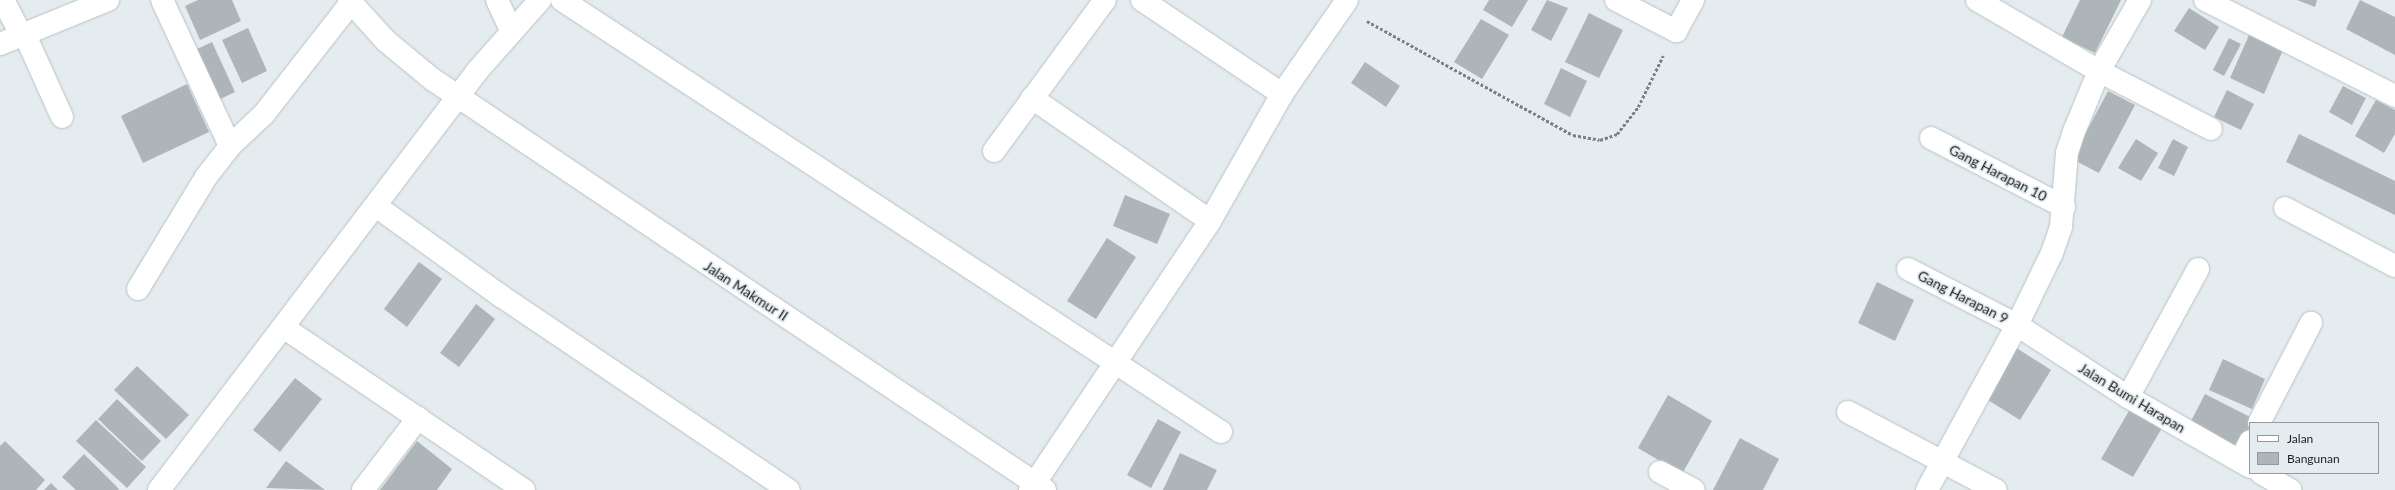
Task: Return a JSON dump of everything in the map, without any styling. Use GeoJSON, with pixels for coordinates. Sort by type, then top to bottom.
{"type":"FeatureCollection","features":[{"type":"Feature","properties":{"kind":"street"},"geometry":{"type":"LineString","coordinates":[[3,0],[23,35],[62,116]]}},
{"type":"Feature","properties":{"kind":"street"},"geometry":{"type":"LineString","coordinates":[[0,44],[108,0]]}},
{"type":"Feature","properties":{"kind":"street"},"geometry":{"type":"LineString","coordinates":[[162,0],[230,146]]}},
{"type":"Feature","properties":{"kind":"street"},"geometry":{"type":"LineString","coordinates":[[497,0],[511,30]]}},
{"type":"Feature","properties":{"kind":"street"},"geometry":{"type":"LineString","coordinates":[[159,490],[511,30],[540,0]]}},
{"type":"Feature","properties":{"kind":"street"},"geometry":{"type":"LineString","coordinates":[[562,0],[811,166],[1116,361],[1221,432]]}},
{"type":"Feature","properties":{"kind":"street"},"geometry":{"type":"LineString","coordinates":[[994,151],[1105,0]]}},
{"type":"Feature","properties":{"kind":"street"},"geometry":{"type":"LineString","coordinates":[[1142,0],[1282,94]]}},
{"type":"Feature","properties":{"kind":"street"},"geometry":{"type":"LineString","coordinates":[[1616,0],[1676,31],[1693,0]]}},
{"type":"Feature","properties":{"kind":"street"},"geometry":{"type":"LineString","coordinates":[[1977,0],[2099,71],[2211,129]]}},
{"type":"Feature","properties":{"kind":"street"},"geometry":{"type":"LineString","coordinates":[[1926,490],[2017,325],[2052,253],[2064,207],[2068,153],[2099,71],[2140,0]]}},
{"type":"Feature","properties":{"kind":"street"},"geometry":{"type":"LineString","coordinates":[[2205,0],[2395,96]]}},
{"type":"Feature","properties":{"kind":"street"},"geometry":{"type":"LineString","coordinates":[[138,289],[206,177],[230,146],[264,114],[350,2]]}},
{"type":"Feature","properties":{"kind":"street","name":"Jalan Makmur II"},"geometry":{"type":"LineString","coordinates":[[350,2],[386,41],[432,79],[460,96],[516,137],[1036,488]]}},
{"type":"Feature","properties":{"kind":"street"},"geometry":{"type":"LineString","coordinates":[[1036,488],[1116,361],[1210,221],[1282,94],[1345,4]]}},
{"type":"Feature","properties":{"kind":"street"},"geometry":{"type":"LineString","coordinates":[[1032,98],[1210,221]]}},
{"type":"Feature","properties":{"kind":"street","name":"Gang Harapan 10"},"geometry":{"type":"LineString","coordinates":[[1931,138],[2064,207]]}},
{"type":"Feature","properties":{"kind":"street"},"geometry":{"type":"LineString","coordinates":[[376,206],[501,296],[789,490]]}},
{"type":"Feature","properties":{"kind":"street"},"geometry":{"type":"LineString","coordinates":[[2285,208],[2395,266]]}},
{"type":"Feature","properties":{"kind":"street","name":"Gang Harapan 9"},"geometry":{"type":"LineString","coordinates":[[1908,269],[2017,325]]}},
{"type":"Feature","properties":{"kind":"street"},"geometry":{"type":"LineString","coordinates":[[2128,397],[2198,269]]}},
{"type":"Feature","properties":{"kind":"street"},"geometry":{"type":"LineString","coordinates":[[2260,422],[2311,323]]}},
{"type":"Feature","properties":{"kind":"street","name":"Jalan Bumi Harapan"},"geometry":{"type":"LineString","coordinates":[[2017,325],[2128,397],[2245,464]]}},
{"type":"Feature","properties":{"kind":"street"},"geometry":{"type":"LineString","coordinates":[[283,327],[524,490]]}},
{"type":"Feature","properties":{"kind":"street"},"geometry":{"type":"LineString","coordinates":[[1848,412],[1996,490]]}},
{"type":"Feature","properties":{"kind":"street"},"geometry":{"type":"LineString","coordinates":[[363,490],[418,418]]}},
{"type":"Feature","properties":{"kind":"street"},"geometry":{"type":"LineString","coordinates":[[2245,464],[2249,446]]}},
{"type":"Feature","properties":{"kind":"street"},"geometry":{"type":"LineString","coordinates":[[1660,472],[1694,490]]}},
{"type":"Feature","properties":{"kind":"street"},"geometry":{"type":"LineString","coordinates":[[2263,474],[2291,490]]}},
{"type":"Feature","properties":{"kind":"path"},"geometry":{"type":"LineString","coordinates":[[1345,4],[1573,135],[1600,140],[1617,134],[1638,107],[1676,31]]}},
{"type":"Feature","properties":{"kind":"building"},"geometry":{"type":"Polygon","coordinates":[[[198,0],[232,0],[241,21],[200,40],[185,6],[198,0]]]}},
{"type":"Feature","properties":{"kind":"building"},"geometry":{"type":"Polygon","coordinates":[[[1489,0],[1528,0],[1512,27],[1483,10],[1489,0]]]}},
{"type":"Feature","properties":{"kind":"building"},"geometry":{"type":"Polygon","coordinates":[[[1547,0],[1568,8],[1551,41],[1531,30],[1547,0]]]}},
{"type":"Feature","properties":{"kind":"building"},"geometry":{"type":"Polygon","coordinates":[[[2080,0],[2121,0],[2095,53],[2062,37],[2080,0]]]}},
{"type":"Feature","properties":{"kind":"building"},"geometry":{"type":"Polygon","coordinates":[[[2297,0],[2317,0],[2315,7],[2297,0]]]}},
{"type":"Feature","properties":{"kind":"building"},"geometry":{"type":"Polygon","coordinates":[[[2360,0],[2395,17],[2395,55],[2346,29],[2360,0]]]}},
{"type":"Feature","properties":{"kind":"building"},"geometry":{"type":"Polygon","coordinates":[[[2189,8],[2219,27],[2205,50],[2174,31],[2189,8]]]}},
{"type":"Feature","properties":{"kind":"building"},"geometry":{"type":"Polygon","coordinates":[[[1589,13],[1623,30],[1599,78],[1565,62],[1589,13]]]}},
{"type":"Feature","properties":{"kind":"building"},"geometry":{"type":"Polygon","coordinates":[[[1481,19],[1509,35],[1482,79],[1454,62],[1481,19]]]}},
{"type":"Feature","properties":{"kind":"building"},"geometry":{"type":"Polygon","coordinates":[[[248,28],[267,71],[242,83],[222,40],[248,28]]]}},
{"type":"Feature","properties":{"kind":"building"},"geometry":{"type":"Polygon","coordinates":[[[2249,35],[2283,50],[2264,94],[2230,78],[2249,35]]]}},
{"type":"Feature","properties":{"kind":"building"},"geometry":{"type":"Polygon","coordinates":[[[2229,38],[2241,44],[2224,76],[2213,70],[2229,38]]]}},
{"type":"Feature","properties":{"kind":"building"},"geometry":{"type":"Polygon","coordinates":[[[212,42],[235,92],[214,102],[191,52],[212,42]]]}},
{"type":"Feature","properties":{"kind":"building"},"geometry":{"type":"Polygon","coordinates":[[[1365,62],[1400,86],[1386,107],[1351,83],[1365,62]]]}},
{"type":"Feature","properties":{"kind":"building"},"geometry":{"type":"Polygon","coordinates":[[[1561,68],[1587,81],[1570,117],[1544,104],[1561,68]]]}},
{"type":"Feature","properties":{"kind":"building"},"geometry":{"type":"Polygon","coordinates":[[[187,84],[209,132],[143,163],[121,116],[187,84]]]}},
{"type":"Feature","properties":{"kind":"building"},"geometry":{"type":"Polygon","coordinates":[[[2343,86],[2366,98],[2352,125],[2329,112],[2343,86]]]}},
{"type":"Feature","properties":{"kind":"building"},"geometry":{"type":"Polygon","coordinates":[[[2227,90],[2254,104],[2241,130],[2214,117],[2227,90]]]}},
{"type":"Feature","properties":{"kind":"building"},"geometry":{"type":"Polygon","coordinates":[[[2108,91],[2135,105],[2099,173],[2072,159],[2108,91]]]}},
{"type":"Feature","properties":{"kind":"building"},"geometry":{"type":"Polygon","coordinates":[[[2376,100],[2395,110],[2395,134],[2384,153],[2355,136],[2376,100]]]}},
{"type":"Feature","properties":{"kind":"building"},"geometry":{"type":"Polygon","coordinates":[[[2299,134],[2395,181],[2395,215],[2286,162],[2299,134]]]}},
{"type":"Feature","properties":{"kind":"building"},"geometry":{"type":"Polygon","coordinates":[[[2136,139],[2158,153],[2141,181],[2118,168],[2136,139]]]}},
{"type":"Feature","properties":{"kind":"building"},"geometry":{"type":"Polygon","coordinates":[[[2173,139],[2188,147],[2174,176],[2158,168],[2173,139]]]}},
{"type":"Feature","properties":{"kind":"building"},"geometry":{"type":"Polygon","coordinates":[[[1125,195],[1170,214],[1157,244],[1113,226],[1125,195]]]}},
{"type":"Feature","properties":{"kind":"building"},"geometry":{"type":"Polygon","coordinates":[[[1107,238],[1136,257],[1096,319],[1067,301],[1107,238]]]}},
{"type":"Feature","properties":{"kind":"building"},"geometry":{"type":"Polygon","coordinates":[[[419,262],[442,279],[407,327],[384,309],[419,262]]]}},
{"type":"Feature","properties":{"kind":"building"},"geometry":{"type":"Polygon","coordinates":[[[1877,282],[1914,300],[1895,341],[1858,323],[1877,282]]]}},
{"type":"Feature","properties":{"kind":"building"},"geometry":{"type":"Polygon","coordinates":[[[476,304],[495,319],[459,367],[440,353],[476,304]]]}},
{"type":"Feature","properties":{"kind":"building"},"geometry":{"type":"Polygon","coordinates":[[[2015,347],[2051,370],[2020,420],[1983,397],[2015,347]]]}},
{"type":"Feature","properties":{"kind":"building"},"geometry":{"type":"Polygon","coordinates":[[[2223,359],[2265,379],[2252,409],[2209,390],[2223,359]]]}},
{"type":"Feature","properties":{"kind":"building"},"geometry":{"type":"Polygon","coordinates":[[[137,366],[189,415],[166,439],[114,390],[137,366]]]}},
{"type":"Feature","properties":{"kind":"building"},"geometry":{"type":"Polygon","coordinates":[[[295,378],[322,399],[280,452],[253,430],[295,378]]]}},
{"type":"Feature","properties":{"kind":"building"},"geometry":{"type":"Polygon","coordinates":[[[2205,394],[2254,419],[2252,422],[2249,422],[2249,428],[2237,450],[2189,425],[2205,394]]]}},
{"type":"Feature","properties":{"kind":"building"},"geometry":{"type":"Polygon","coordinates":[[[1668,395],[1712,421],[1682,474],[1638,448],[1668,395]]]}},
{"type":"Feature","properties":{"kind":"building"},"geometry":{"type":"Polygon","coordinates":[[[117,399],[161,441],[142,461],[98,419],[117,399]]]}},
{"type":"Feature","properties":{"kind":"building"},"geometry":{"type":"Polygon","coordinates":[[[2130,409],[2162,428],[2133,477],[2101,459],[2130,409]]]}},
{"type":"Feature","properties":{"kind":"building"},"geometry":{"type":"Polygon","coordinates":[[[1158,419],[1181,432],[1151,488],[1127,475],[1158,419]]]}},
{"type":"Feature","properties":{"kind":"building"},"geometry":{"type":"Polygon","coordinates":[[[96,420],[146,467],[127,488],[76,441],[96,420]]]}},
{"type":"Feature","properties":{"kind":"building"},"geometry":{"type":"Polygon","coordinates":[[[1740,438],[1779,459],[1763,490],[1713,490],[1740,438]]]}},
{"type":"Feature","properties":{"kind":"building"},"geometry":{"type":"Polygon","coordinates":[[[5,441],[45,480],[36,490],[0,490],[0,446],[5,441]]]}},
{"type":"Feature","properties":{"kind":"building"},"geometry":{"type":"Polygon","coordinates":[[[417,441],[452,469],[437,490],[380,490],[417,441]]]}},
{"type":"Feature","properties":{"kind":"building"},"geometry":{"type":"Polygon","coordinates":[[[1180,453],[1217,470],[1207,490],[1163,490],[1180,453]]]}},
{"type":"Feature","properties":{"kind":"building"},"geometry":{"type":"Polygon","coordinates":[[[84,454],[119,489],[118,490],[76,490],[62,477],[84,454]]]}},
{"type":"Feature","properties":{"kind":"building"},"geometry":{"type":"Polygon","coordinates":[[[286,461],[325,490],[266,488],[286,461]]]}},
{"type":"Feature","properties":{"kind":"building"},"geometry":{"type":"Polygon","coordinates":[[[51,483],[58,490],[44,490],[51,483]]]}}]}
